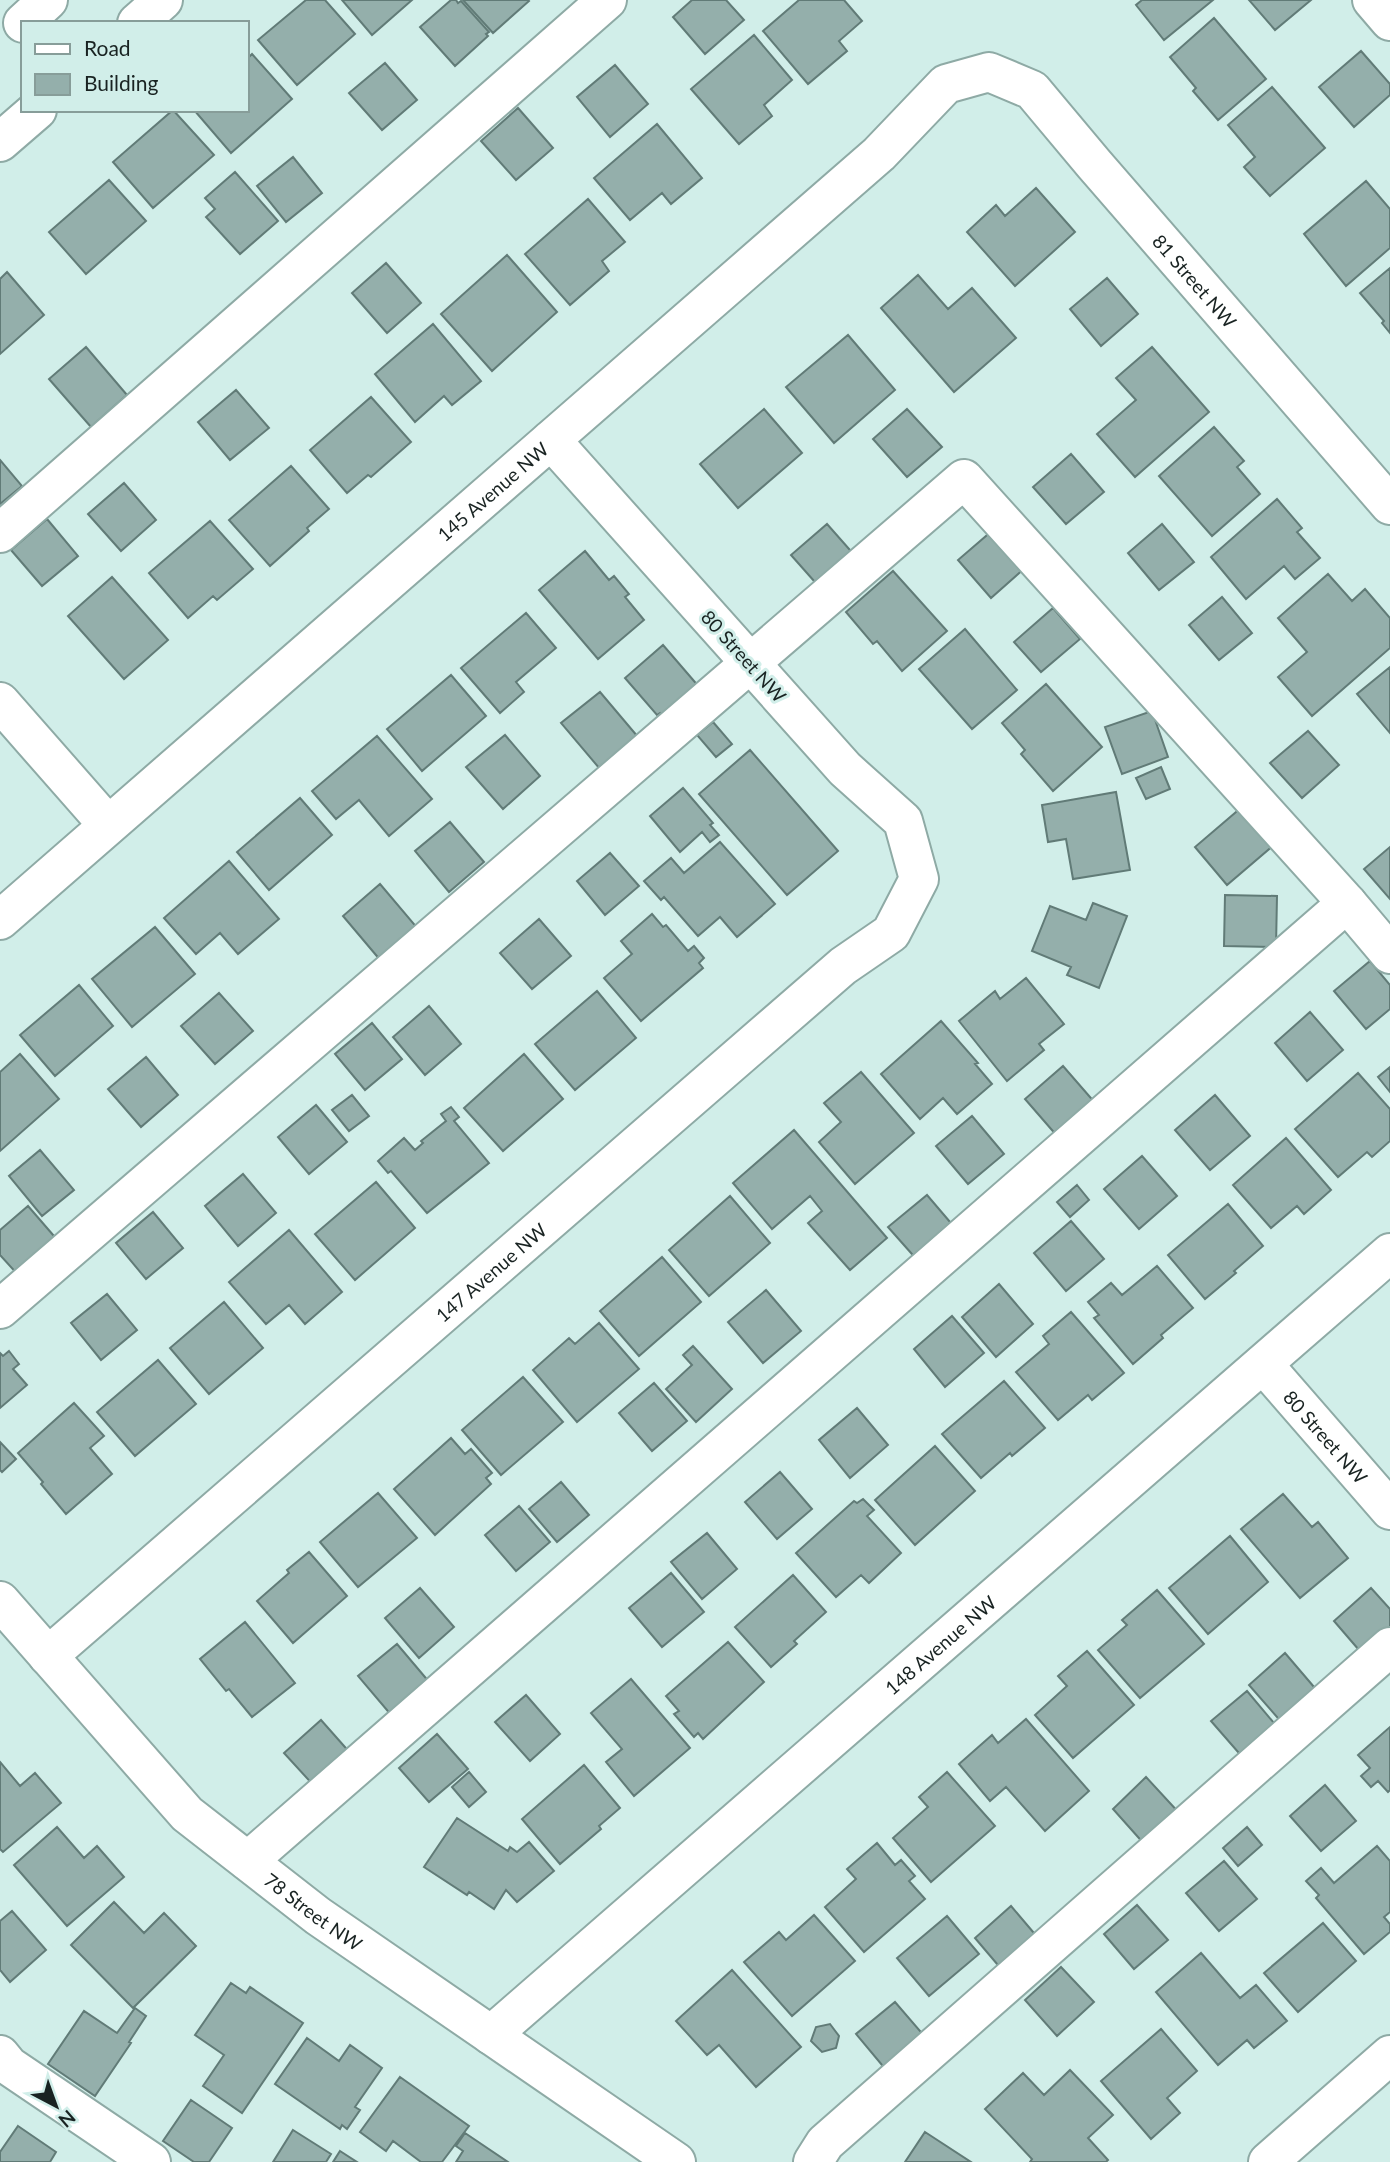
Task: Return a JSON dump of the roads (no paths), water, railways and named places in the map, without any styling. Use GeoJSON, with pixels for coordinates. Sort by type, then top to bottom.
{"type":"FeatureCollection","features":[{"type":"Feature","properties":{"kind":"street"},"geometry":{"type":"LineString","coordinates":[[25,21],[48,0]]}},
{"type":"Feature","properties":{"kind":"street"},"geometry":{"type":"LineString","coordinates":[[139,21],[163,0]]}},
{"type":"Feature","properties":{"kind":"street"},"geometry":{"type":"LineString","coordinates":[[0,533],[607,0]]}},
{"type":"Feature","properties":{"kind":"street"},"geometry":{"type":"LineString","coordinates":[[1372,0],[1390,21]]}},
{"type":"Feature","properties":{"kind":"street"},"geometry":{"type":"LineString","coordinates":[[0,43],[21,25]]}},
{"type":"Feature","properties":{"kind":"street","name":"145 Avenue NW"},"geometry":{"type":"LineString","coordinates":[[0,920],[879,153],[946,84],[989,72]]}},
{"type":"Feature","properties":{"kind":"street","name":"81 Street NW"},"geometry":{"type":"LineString","coordinates":[[989,72],[1032,90],[1390,505]]}},
{"type":"Feature","properties":{"kind":"street"},"geometry":{"type":"LineString","coordinates":[[0,142],[35,112]]}},
{"type":"Feature","properties":{"kind":"street","name":"80 Street NW"},"geometry":{"type":"LineString","coordinates":[[551,440],[845,769],[903,821],[919,879]]}},
{"type":"Feature","properties":{"kind":"street"},"geometry":{"type":"LineString","coordinates":[[0,1309],[964,479],[1390,954]]}},
{"type":"Feature","properties":{"kind":"street"},"geometry":{"type":"LineString","coordinates":[[0,702],[107,825]]}},
{"type":"Feature","properties":{"kind":"street","name":"147 Avenue NW"},"geometry":{"type":"LineString","coordinates":[[48,1656],[843,966],[891,933],[919,879]]}},
{"type":"Feature","properties":{"kind":"street"},"geometry":{"type":"LineString","coordinates":[[247,1861],[1347,903]]}},
{"type":"Feature","properties":{"kind":"street","name":"148 Avenue NW"},"geometry":{"type":"LineString","coordinates":[[491,2035],[1390,1253]]}},
{"type":"Feature","properties":{"kind":"street","name":"80 Street NW"},"geometry":{"type":"LineString","coordinates":[[1263,1364],[1390,1510]]}},
{"type":"Feature","properties":{"kind":"street","name":"78 Street NW"},"geometry":{"type":"LineString","coordinates":[[0,1601],[187,1814],[318,1916],[676,2162]]}},
{"type":"Feature","properties":{"kind":"street"},"geometry":{"type":"LineString","coordinates":[[813,2162],[825,2143],[1390,1647]]}},
{"type":"Feature","properties":{"kind":"street"},"geometry":{"type":"LineString","coordinates":[[1268,2162],[1390,2054]]}},
{"type":"Feature","properties":{"kind":"street"},"geometry":{"type":"LineString","coordinates":[[0,2055],[9,2066],[151,2162]]}}]}
